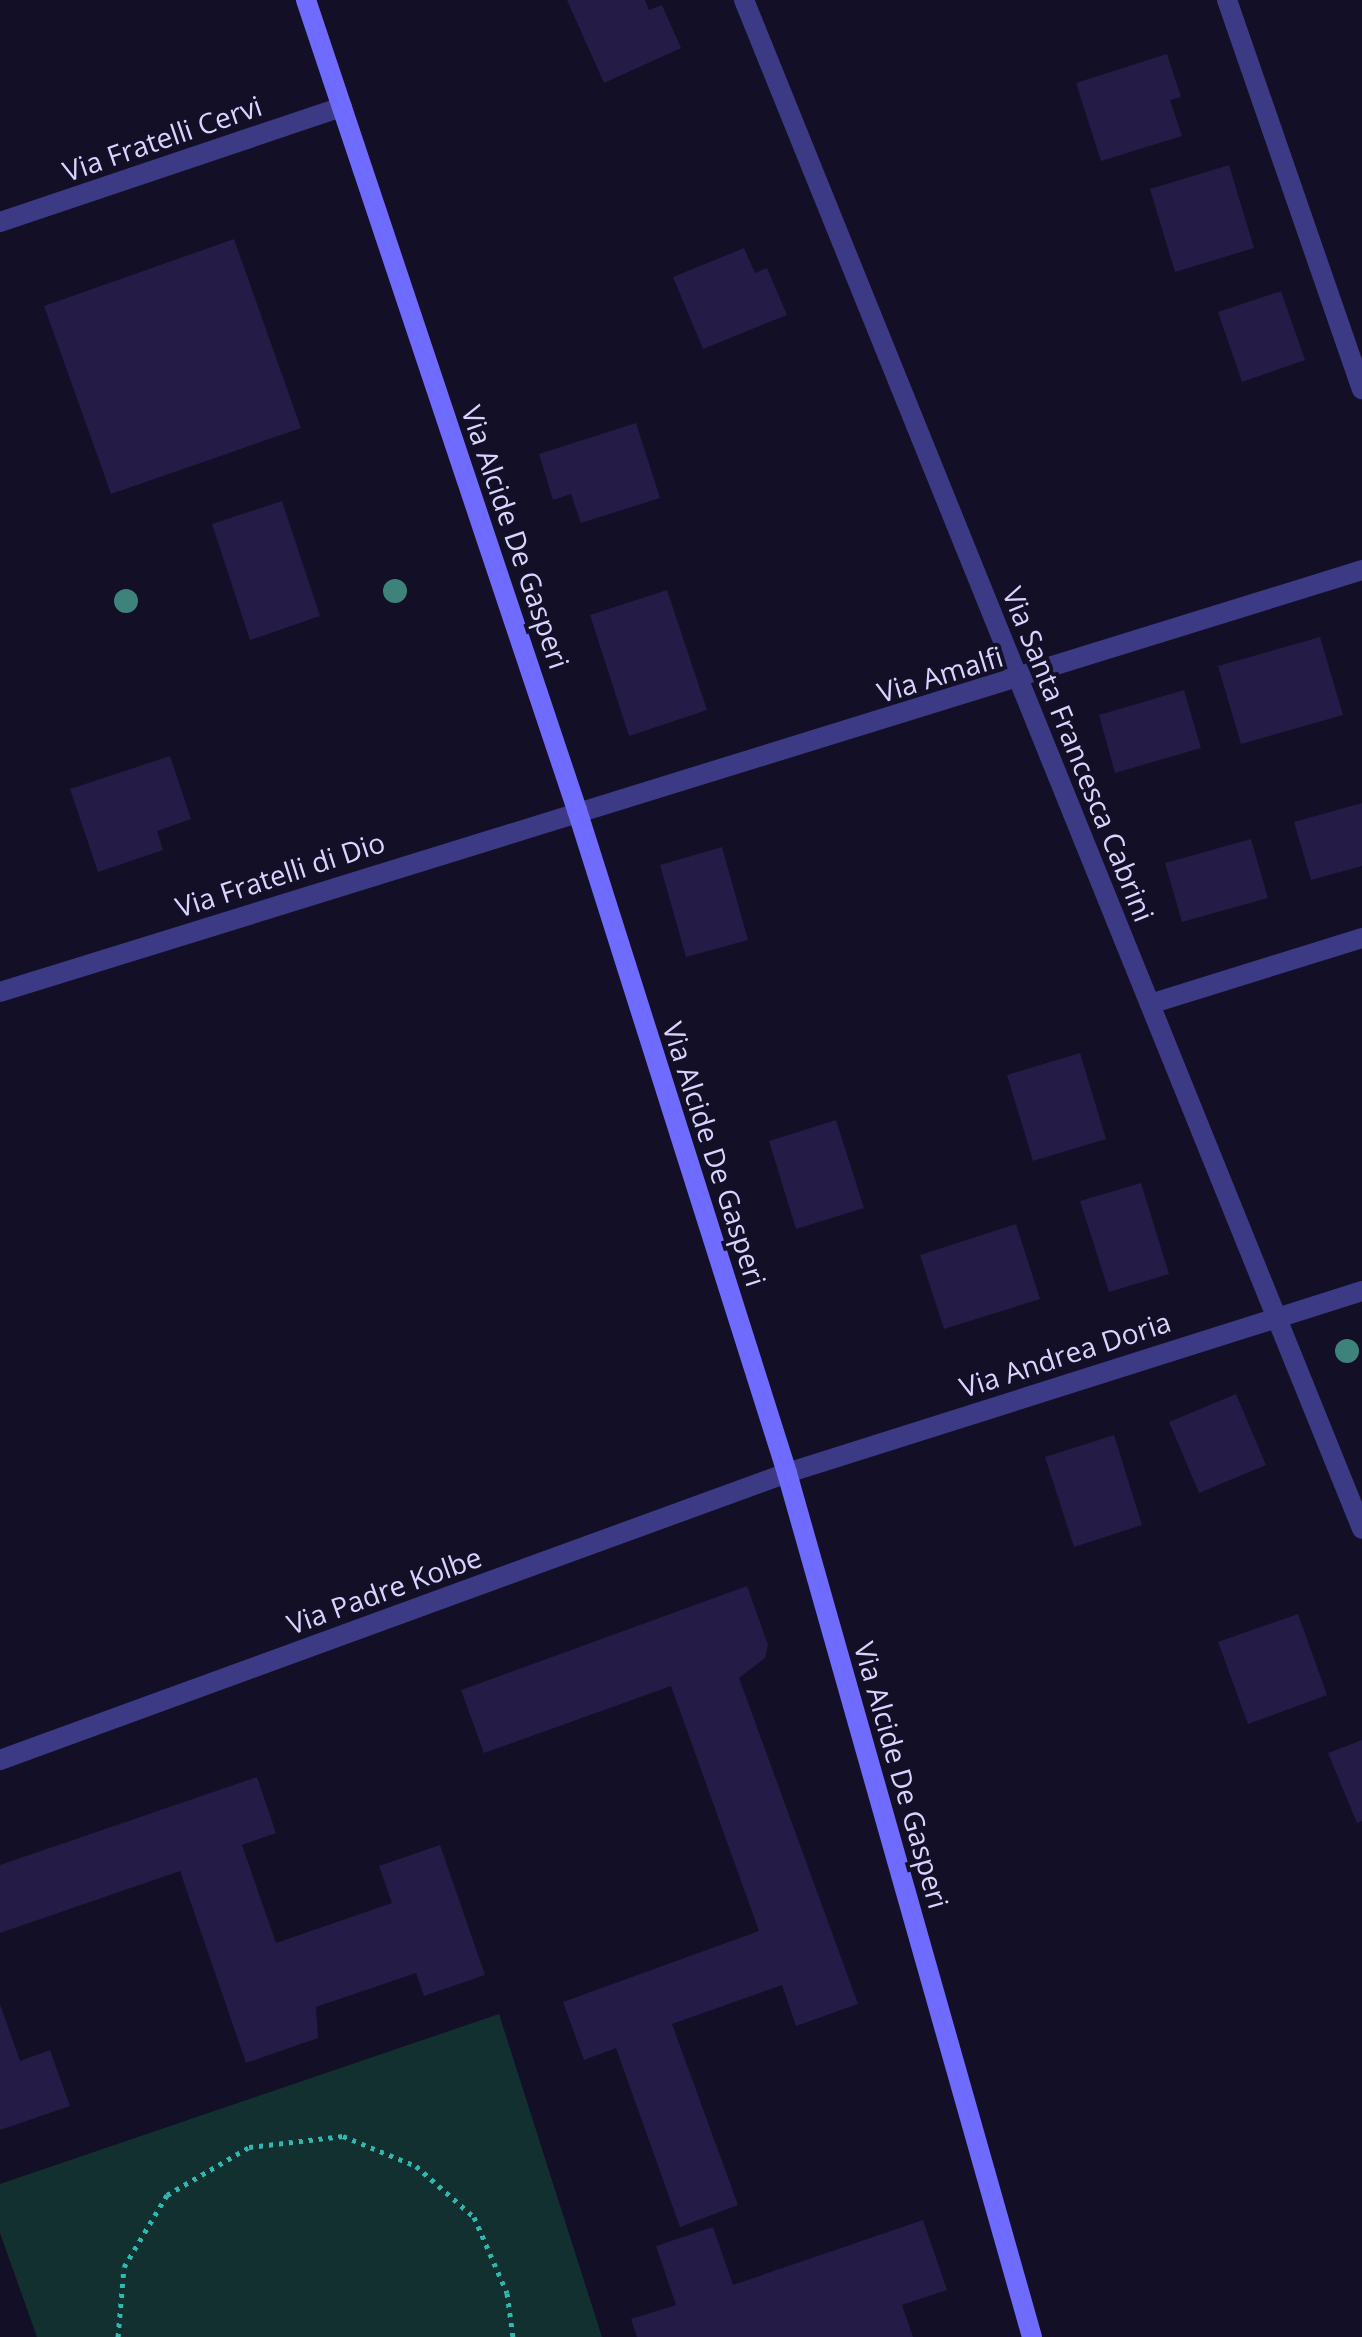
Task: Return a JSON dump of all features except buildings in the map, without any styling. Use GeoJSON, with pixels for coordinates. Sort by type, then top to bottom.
{"type":"FeatureCollection","features":[{"type":"Feature","properties":{"kind":"street","name":"Via Alcide De Gasperi"},"geometry":{"type":"LineString","coordinates":[[306,0],[577,810],[787,1473],[1032,2337]]}},
{"type":"Feature","properties":{"kind":"street","name":"Via Santa Francesca Cabrini"},"geometry":{"type":"LineString","coordinates":[[744,0],[1362,1529]]}},
{"type":"Feature","properties":{"kind":"street"},"geometry":{"type":"LineString","coordinates":[[1227,0],[1362,389]]}},
{"type":"Feature","properties":{"kind":"street","name":"Via Fratelli Cervi"},"geometry":{"type":"LineString","coordinates":[[0,222],[342,107]]}},
{"type":"Feature","properties":{"kind":"street","name":"Via Amalfi"},"geometry":{"type":"LineString","coordinates":[[577,810],[1019,680],[1362,570]]}},
{"type":"Feature","properties":{"kind":"street","name":"Via Fratelli di Dio"},"geometry":{"type":"LineString","coordinates":[[0,992],[577,810]]}},
{"type":"Feature","properties":{"kind":"street"},"geometry":{"type":"LineString","coordinates":[[1150,1004],[1362,938]]}},
{"type":"Feature","properties":{"kind":"street","name":"Via Andrea Doria"},"geometry":{"type":"LineString","coordinates":[[787,1473],[1275,1316],[1362,1291]]}},
{"type":"Feature","properties":{"kind":"street","name":"Via Padre Kolbe"},"geometry":{"type":"LineString","coordinates":[[0,1760],[787,1473]]}},
{"type":"Feature","properties":{"kind":"path"},"geometry":{"type":"LineString","coordinates":[[118,2337],[124,2267],[167,2195],[249,2147],[343,2136],[416,2166],[474,2217],[507,2293],[513,2337]]}},
{"type":"Feature","properties":{"kind":"green space"},"geometry":{"type":"Polygon","coordinates":[[[499,2014],[602,2337],[37,2337],[0,2233],[0,2184],[499,2014]]]}}]}
